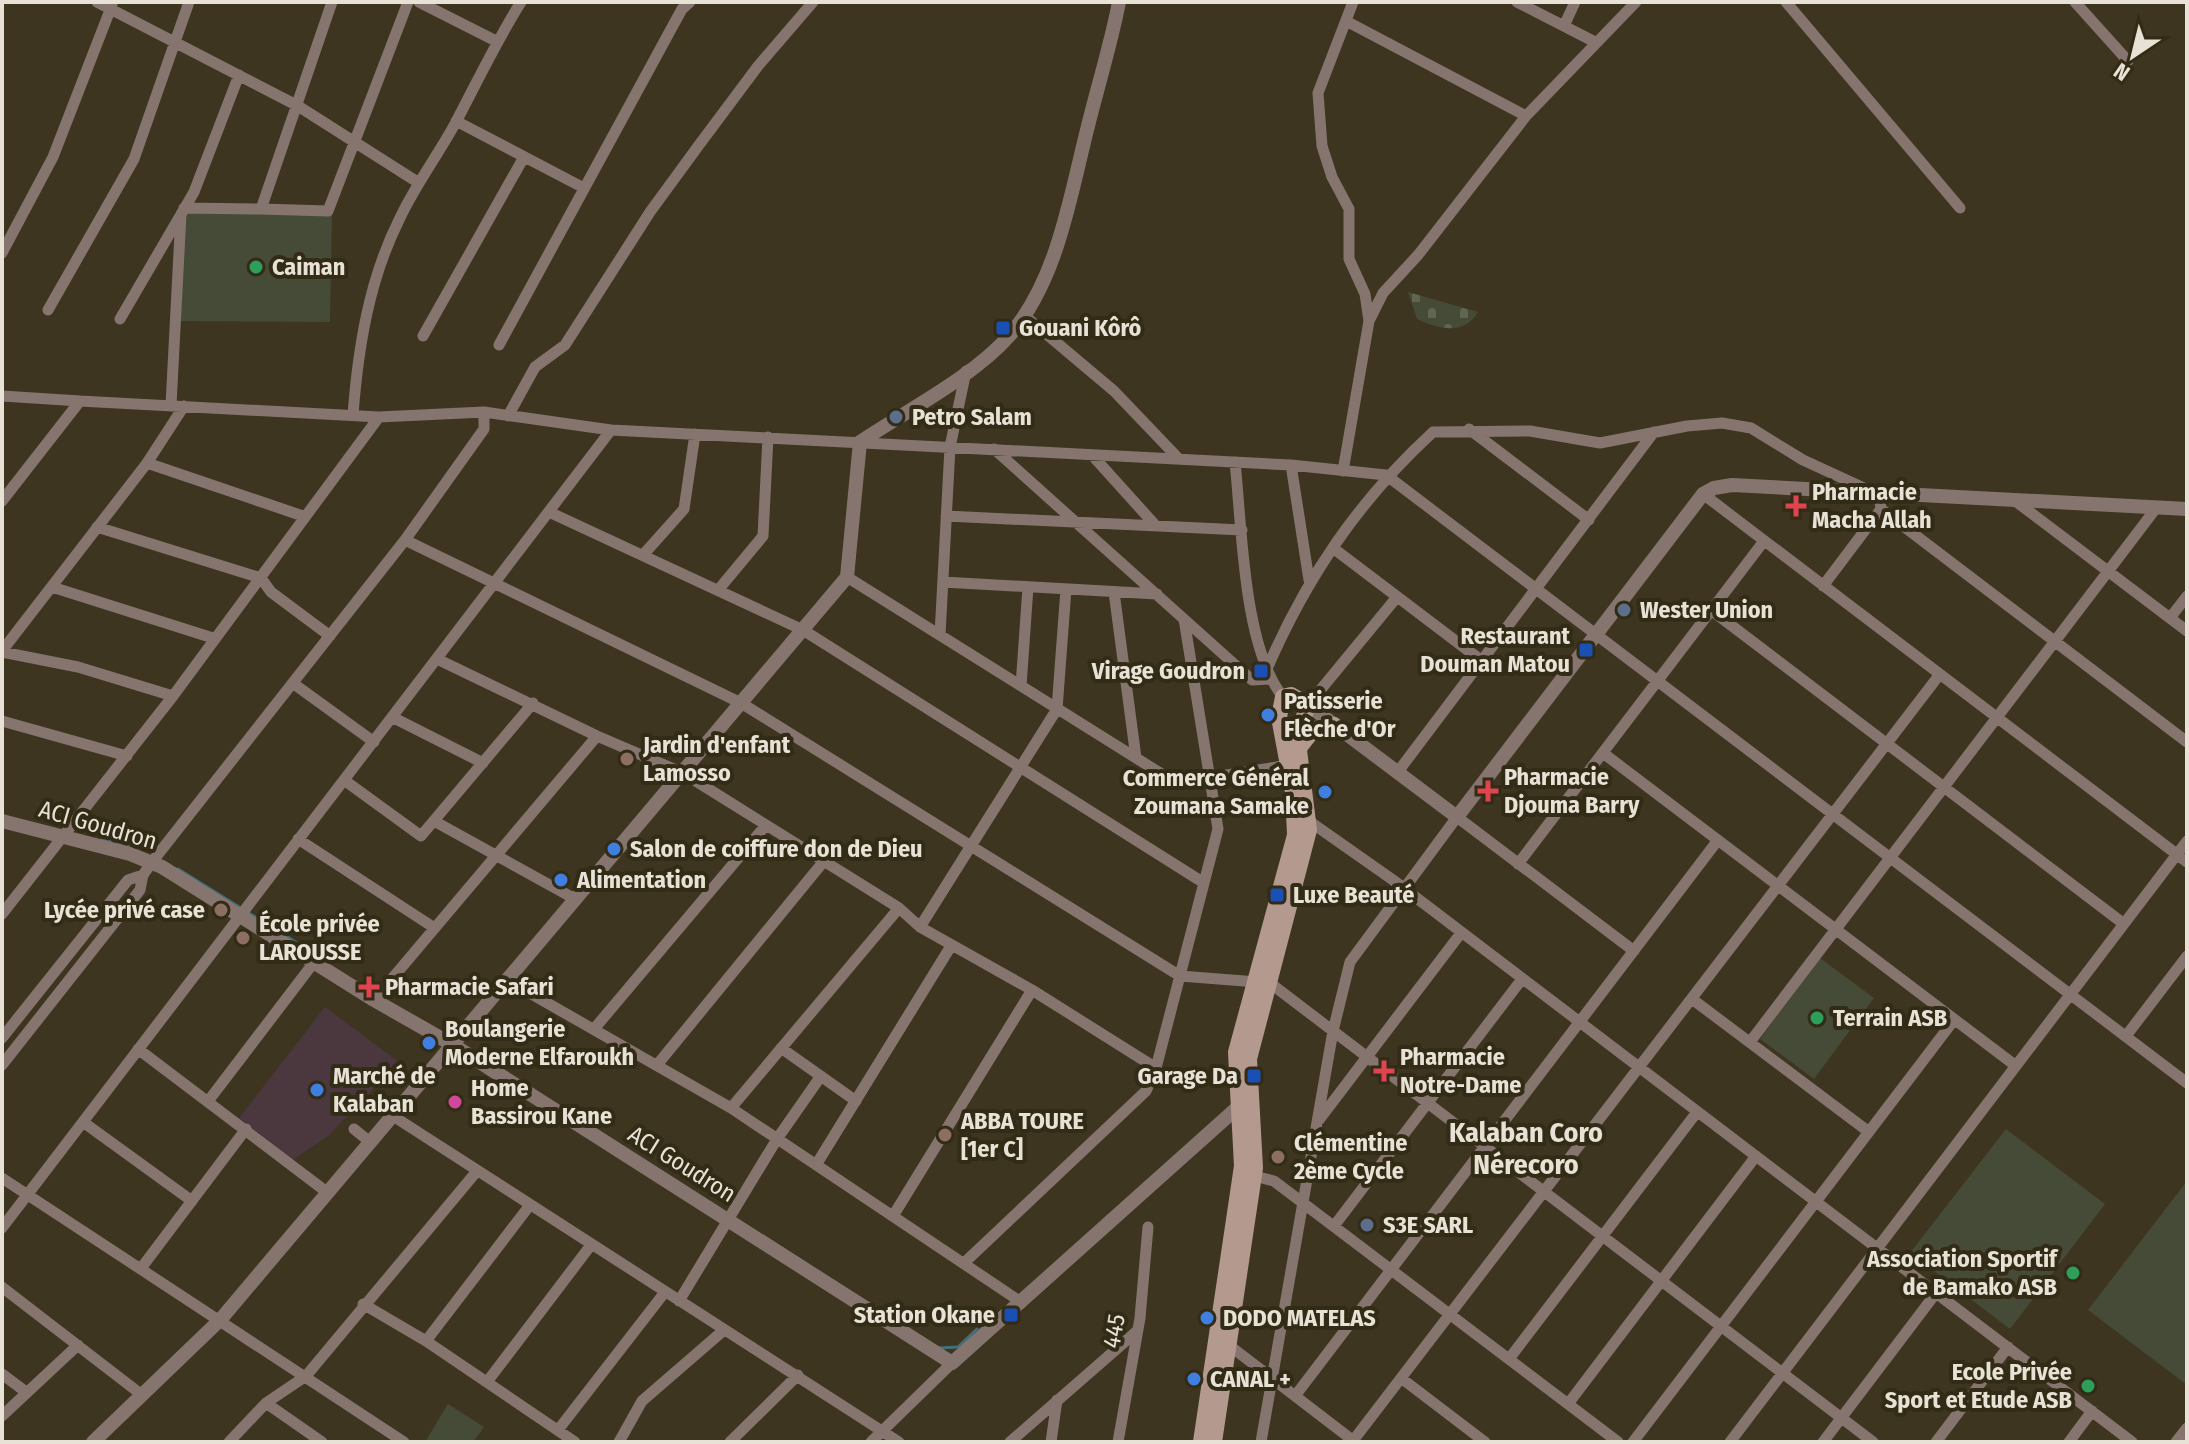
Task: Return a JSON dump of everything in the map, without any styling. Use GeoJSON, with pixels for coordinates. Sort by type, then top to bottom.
{"type":"FeatureCollection","features":[{"type":"Feature","properties":{"kind":"main road"},"geometry":{"type":"LineString","coordinates":[[1201,1442],[1242,1166],[1249,1059],[1262,982],[1295,835],[1289,765],[1279,717],[1283,697],[1291,695],[1308,705],[1300,728],[1299,750],[1309,821],[1305,858],[1262,982]]}},
{"type":"Feature","properties":{"kind":"main road"},"geometry":{"type":"LineString","coordinates":[[1299,750],[1314,729],[1334,725]]}},
{"type":"Feature","properties":{"kind":"main road"},"geometry":{"type":"LineString","coordinates":[[1214,1442],[1254,1176],[1256,1137],[1244,1105]]}},
{"type":"Feature","properties":{"kind":"street"},"geometry":{"type":"LineString","coordinates":[[97,2],[112,6],[298,106],[419,183]]}},
{"type":"Feature","properties":{"kind":"street"},"geometry":{"type":"LineString","coordinates":[[48,310],[134,159],[189,2]]}},
{"type":"Feature","properties":{"kind":"street"},"geometry":{"type":"LineString","coordinates":[[261,209],[332,2]]}},
{"type":"Feature","properties":{"kind":"street"},"geometry":{"type":"LineString","coordinates":[[183,210],[328,211],[408,2]]}},
{"type":"Feature","properties":{"kind":"street"},"geometry":{"type":"LineString","coordinates":[[419,2],[496,41]]}},
{"type":"Feature","properties":{"kind":"street"},"geometry":{"type":"LineString","coordinates":[[353,415],[357,359],[368,309],[397,222],[456,121],[496,41],[521,2]]}},
{"type":"Feature","properties":{"kind":"street"},"geometry":{"type":"LineString","coordinates":[[499,345],[582,187],[682,9],[690,2]]}},
{"type":"Feature","properties":{"kind":"street"},"geometry":{"type":"LineString","coordinates":[[508,416],[535,367],[565,345],[650,212],[758,66],[813,2]]}},
{"type":"Feature","properties":{"kind":"street"},"geometry":{"type":"LineString","coordinates":[[860,442],[966,371],[1007,339],[1025,316],[1063,225],[1119,2]]}},
{"type":"Feature","properties":{"kind":"street"},"geometry":{"type":"LineString","coordinates":[[1353,2],[1318,93],[1318,108],[1322,146],[1332,177],[1349,209],[1349,259],[1365,294],[1369,321]]}},
{"type":"Feature","properties":{"kind":"street"},"geometry":{"type":"LineString","coordinates":[[1517,2],[1595,42]]}},
{"type":"Feature","properties":{"kind":"street"},"geometry":{"type":"LineString","coordinates":[[1564,26],[1575,2]]}},
{"type":"Feature","properties":{"kind":"street"},"geometry":{"type":"LineString","coordinates":[[1343,471],[1369,321],[1383,293],[1418,255],[1526,116],[1636,2]]}},
{"type":"Feature","properties":{"kind":"street"},"geometry":{"type":"LineString","coordinates":[[1786,2],[1960,208]]}},
{"type":"Feature","properties":{"kind":"street"},"geometry":{"type":"LineString","coordinates":[[2075,2],[2128,61]]}},
{"type":"Feature","properties":{"kind":"street"},"geometry":{"type":"LineString","coordinates":[[2,253],[53,157],[112,6]]}},
{"type":"Feature","properties":{"kind":"street"},"geometry":{"type":"LineString","coordinates":[[1346,21],[1526,116]]}},
{"type":"Feature","properties":{"kind":"street"},"geometry":{"type":"LineString","coordinates":[[120,319],[194,192],[239,75]]}},
{"type":"Feature","properties":{"kind":"street"},"geometry":{"type":"LineString","coordinates":[[456,121],[582,187]]}},
{"type":"Feature","properties":{"kind":"street"},"geometry":{"type":"LineString","coordinates":[[423,336],[524,157]]}},
{"type":"Feature","properties":{"kind":"street"},"geometry":{"type":"LineString","coordinates":[[171,405],[183,210]]}},
{"type":"Feature","properties":{"kind":"street"},"geometry":{"type":"LineString","coordinates":[[1025,316],[1114,391],[1179,459]]}},
{"type":"Feature","properties":{"kind":"street"},"geometry":{"type":"LineString","coordinates":[[940,635],[950,447],[966,371]]}},
{"type":"Feature","properties":{"kind":"street"},"geometry":{"type":"LineString","coordinates":[[2,396],[379,417],[484,412],[611,430],[1291,465],[1386,475],[2186,1080]]}},
{"type":"Feature","properties":{"kind":"street"},"geometry":{"type":"LineString","coordinates":[[2,501],[80,401]]}},
{"type":"Feature","properties":{"kind":"street"},"geometry":{"type":"LineString","coordinates":[[173,696],[78,667],[2,652],[147,463],[184,406]]}},
{"type":"Feature","properties":{"kind":"street"},"geometry":{"type":"LineString","coordinates":[[2,1065],[140,890],[143,875],[152,862],[405,540],[484,429],[484,412]]}},
{"type":"Feature","properties":{"kind":"street"},"geometry":{"type":"LineString","coordinates":[[3,910],[173,696],[379,417]]}},
{"type":"Feature","properties":{"kind":"street"},"geometry":{"type":"LineString","coordinates":[[994,449],[1252,680],[1268,675],[1309,580],[1386,475],[1433,432],[1469,429],[1530,431],[1600,443],[1722,423],[1751,428],[1880,502],[2187,742]]}},
{"type":"Feature","properties":{"kind":"street"},"geometry":{"type":"LineString","coordinates":[[1469,429],[1589,520]]}},
{"type":"Feature","properties":{"kind":"street"},"geometry":{"type":"LineString","coordinates":[[2,1228],[611,430]]}},
{"type":"Feature","properties":{"kind":"street"},"geometry":{"type":"LineString","coordinates":[[1397,773],[1654,432]]}},
{"type":"Feature","properties":{"kind":"street"},"geometry":{"type":"LineString","coordinates":[[643,555],[684,509],[695,434]]}},
{"type":"Feature","properties":{"kind":"street"},"geometry":{"type":"LineString","coordinates":[[719,589],[763,536],[768,437]]}},
{"type":"Feature","properties":{"kind":"street"},"geometry":{"type":"LineString","coordinates":[[93,1442],[221,1319],[847,577],[860,442]]}},
{"type":"Feature","properties":{"kind":"street"},"geometry":{"type":"LineString","coordinates":[[1092,455],[1156,526]]}},
{"type":"Feature","properties":{"kind":"street"},"geometry":{"type":"LineString","coordinates":[[1235,462],[1247,580],[1268,675],[1283,697]]}},
{"type":"Feature","properties":{"kind":"street"},"geometry":{"type":"LineString","coordinates":[[147,463],[303,516]]}},
{"type":"Feature","properties":{"kind":"street"},"geometry":{"type":"LineString","coordinates":[[1291,465],[1309,580]]}},
{"type":"Feature","properties":{"kind":"street"},"geometry":{"type":"LineString","coordinates":[[1261,1442],[1333,1031],[1350,962],[1703,494],[1714,488],[1732,485],[1880,502],[2014,500],[2187,509]]}},
{"type":"Feature","properties":{"kind":"street"},"geometry":{"type":"LineString","coordinates":[[1703,494],[2182,858]]}},
{"type":"Feature","properties":{"kind":"street"},"geometry":{"type":"LineString","coordinates":[[2014,500],[2187,631]]}},
{"type":"Feature","properties":{"kind":"street"},"geometry":{"type":"LineString","coordinates":[[1823,586],[1880,502]]}},
{"type":"Feature","properties":{"kind":"street"},"geometry":{"type":"LineString","coordinates":[[1750,1042],[2157,507]]}},
{"type":"Feature","properties":{"kind":"street"},"geometry":{"type":"LineString","coordinates":[[549,512],[803,630],[1204,883]]}},
{"type":"Feature","properties":{"kind":"street"},"geometry":{"type":"LineString","coordinates":[[946,516],[1242,530]]}},
{"type":"Feature","properties":{"kind":"street"},"geometry":{"type":"LineString","coordinates":[[97,527],[261,578],[271,592],[330,636]]}},
{"type":"Feature","properties":{"kind":"street"},"geometry":{"type":"LineString","coordinates":[[405,540],[741,703],[1180,976],[1262,982],[1333,1031],[1873,1442]]}},
{"type":"Feature","properties":{"kind":"street"},"geometry":{"type":"LineString","coordinates":[[1518,864],[1764,541]]}},
{"type":"Feature","properties":{"kind":"street"},"geometry":{"type":"LineString","coordinates":[[1333,548],[1482,661]]}},
{"type":"Feature","properties":{"kind":"street"},"geometry":{"type":"LineString","coordinates":[[847,577],[1176,783],[1289,765]]}},
{"type":"Feature","properties":{"kind":"street"},"geometry":{"type":"LineString","coordinates":[[943,582],[1157,594]]}},
{"type":"Feature","properties":{"kind":"street"},"geometry":{"type":"LineString","coordinates":[[52,587],[213,638]]}},
{"type":"Feature","properties":{"kind":"street"},"geometry":{"type":"LineString","coordinates":[[1021,686],[1028,587]]}},
{"type":"Feature","properties":{"kind":"street"},"geometry":{"type":"LineString","coordinates":[[920,927],[1057,709],[1066,589]]}},
{"type":"Feature","properties":{"kind":"street"},"geometry":{"type":"LineString","coordinates":[[1114,592],[1136,758]]}},
{"type":"Feature","properties":{"kind":"street"},"geometry":{"type":"LineString","coordinates":[[2170,618],[2187,596]]}},
{"type":"Feature","properties":{"kind":"street"},"geometry":{"type":"LineString","coordinates":[[1397,597],[1308,705],[1634,951]]}},
{"type":"Feature","properties":{"kind":"street"},"geometry":{"type":"LineString","coordinates":[[1711,610],[2124,924]]}},
{"type":"Feature","properties":{"kind":"street"},"geometry":{"type":"LineString","coordinates":[[964,1263],[1146,1091],[1156,1068],[1218,829],[1184,619]]}},
{"type":"Feature","properties":{"kind":"street"},"geometry":{"type":"LineString","coordinates":[[437,659],[597,736],[683,773],[899,908],[920,927],[1032,990],[1156,1068]]}},
{"type":"Feature","properties":{"kind":"street"},"geometry":{"type":"LineString","coordinates":[[1230,1346],[1353,1441],[1940,674]]}},
{"type":"Feature","properties":{"kind":"street"},"geometry":{"type":"LineString","coordinates":[[294,684],[374,742]]}},
{"type":"Feature","properties":{"kind":"street"},"geometry":{"type":"LineString","coordinates":[[344,780],[421,836],[533,703]]}},
{"type":"Feature","properties":{"kind":"street"},"geometry":{"type":"LineString","coordinates":[[392,717],[483,763]]}},
{"type":"Feature","properties":{"kind":"street"},"geometry":{"type":"LineString","coordinates":[[2,721],[127,756]]}},
{"type":"Feature","properties":{"kind":"street"},"geometry":{"type":"LineString","coordinates":[[374,1000],[597,736]]}},
{"type":"Feature","properties":{"kind":"street"},"geometry":{"type":"LineString","coordinates":[[1603,753],[2016,1066]]}},
{"type":"Feature","properties":{"kind":"street","name":"ACI Goudron"},"geometry":{"type":"LineString","coordinates":[[2,821],[152,862],[374,1000],[453,1045],[952,1363]]}},
{"type":"Feature","properties":{"kind":"street"},"geometry":{"type":"LineString","coordinates":[[434,821],[575,899]]}},
{"type":"Feature","properties":{"kind":"street"},"geometry":{"type":"LineString","coordinates":[[1309,821],[1403,888],[2132,1442]]}},
{"type":"Feature","properties":{"kind":"street"},"geometry":{"type":"LineString","coordinates":[[594,1029],[766,825]]}},
{"type":"Feature","properties":{"kind":"street"},"geometry":{"type":"LineString","coordinates":[[298,839],[433,927]]}},
{"type":"Feature","properties":{"kind":"street"},"geometry":{"type":"LineString","coordinates":[[1295,1396],[1718,840]]}},
{"type":"Feature","properties":{"kind":"street"},"geometry":{"type":"LineString","coordinates":[[1730,1442],[2124,924],[2182,858],[2187,841]]}},
{"type":"Feature","properties":{"kind":"street"},"geometry":{"type":"LineString","coordinates":[[657,1065],[824,861]]}},
{"type":"Feature","properties":{"kind":"street"},"geometry":{"type":"LineString","coordinates":[[2,1038],[128,880],[143,875]]}},
{"type":"Feature","properties":{"kind":"street"},"geometry":{"type":"LineString","coordinates":[[731,1108],[899,908]]}},
{"type":"Feature","properties":{"kind":"street"},"geometry":{"type":"LineString","coordinates":[[1316,1124],[1461,933]]}},
{"type":"Feature","properties":{"kind":"street"},"geometry":{"type":"LineString","coordinates":[[816,1165],[951,946]]}},
{"type":"Feature","properties":{"kind":"street"},"geometry":{"type":"LineString","coordinates":[[2126,1036],[2187,956]]}},
{"type":"Feature","properties":{"kind":"street"},"geometry":{"type":"LineString","coordinates":[[209,1100],[315,961]]}},
{"type":"Feature","properties":{"kind":"street"},"geometry":{"type":"LineString","coordinates":[[1334,1226],[1522,979]]}},
{"type":"Feature","properties":{"kind":"street"},"geometry":{"type":"LineString","coordinates":[[507,980],[731,1108],[1021,1302]]}},
{"type":"Feature","properties":{"kind":"street"},"geometry":{"type":"LineString","coordinates":[[893,1216],[1032,990]]}},
{"type":"Feature","properties":{"kind":"street"},"geometry":{"type":"LineString","coordinates":[[1692,999],[1869,1132]]}},
{"type":"Feature","properties":{"kind":"street"},"geometry":{"type":"LineString","coordinates":[[1633,1442],[1954,1020]]}},
{"type":"Feature","properties":{"kind":"street"},"geometry":{"type":"LineString","coordinates":[[781,1048],[856,1101]]}},
{"type":"Feature","properties":{"kind":"street"},"geometry":{"type":"LineString","coordinates":[[138,1049],[328,1193]]}},
{"type":"Feature","properties":{"kind":"street"},"geometry":{"type":"LineString","coordinates":[[679,1301],[777,1139],[821,1076]]}},
{"type":"Feature","properties":{"kind":"street"},"geometry":{"type":"LineString","coordinates":[[871,1442],[952,1363],[1244,1105]]}},
{"type":"Feature","properties":{"kind":"street"},"geometry":{"type":"LineString","coordinates":[[1509,1359],[1697,1112]]}},
{"type":"Feature","properties":{"kind":"street"},"geometry":{"type":"LineString","coordinates":[[393,1116],[899,1442]]}},
{"type":"Feature","properties":{"kind":"street"},"geometry":{"type":"LineString","coordinates":[[83,1122],[192,1201]]}},
{"type":"Feature","properties":{"kind":"street"},"geometry":{"type":"LineString","coordinates":[[142,1267],[246,1129]]}},
{"type":"Feature","properties":{"kind":"street"},"geometry":{"type":"LineString","coordinates":[[354,1129],[370,1142]]}},
{"type":"Feature","properties":{"kind":"street"},"geometry":{"type":"LineString","coordinates":[[1568,1404],[1756,1156]]}},
{"type":"Feature","properties":{"kind":"street"},"geometry":{"type":"LineString","coordinates":[[232,1441],[266,1403],[306,1376],[477,1171]]}},
{"type":"Feature","properties":{"kind":"street"},"geometry":{"type":"LineString","coordinates":[[1254,1176],[1274,1181],[1618,1442]]}},
{"type":"Feature","properties":{"kind":"street"},"geometry":{"type":"LineString","coordinates":[[2,1178],[142,1267],[404,1442]]}},
{"type":"Feature","properties":{"kind":"street"},"geometry":{"type":"LineString","coordinates":[[426,1341],[530,1205]]}},
{"type":"Feature","properties":{"kind":"street","name":"445"},"geometry":{"type":"LineString","coordinates":[[1118,1442],[1136,1332],[1148,1227]]}},
{"type":"Feature","properties":{"kind":"street"},"geometry":{"type":"LineString","coordinates":[[487,1382],[591,1245]]}},
{"type":"Feature","properties":{"kind":"street"},"geometry":{"type":"LineString","coordinates":[[2,1287],[142,1395]]}},
{"type":"Feature","properties":{"kind":"street"},"geometry":{"type":"LineString","coordinates":[[558,1430],[665,1292]]}},
{"type":"Feature","properties":{"kind":"street"},"geometry":{"type":"LineString","coordinates":[[1823,1442],[1936,1293]]}},
{"type":"Feature","properties":{"kind":"street"},"geometry":{"type":"LineString","coordinates":[[363,1304],[426,1341],[575,1442]]}},
{"type":"Feature","properties":{"kind":"street"},"geometry":{"type":"LineString","coordinates":[[619,1442],[642,1401],[724,1330]]}},
{"type":"Feature","properties":{"kind":"street"},"geometry":{"type":"LineString","coordinates":[[1010,1442],[1136,1332]]}},
{"type":"Feature","properties":{"kind":"street"},"geometry":{"type":"LineString","coordinates":[[2,1416],[78,1345]]}},
{"type":"Feature","properties":{"kind":"street"},"geometry":{"type":"LineString","coordinates":[[1936,1442],[2008,1347]]}},
{"type":"Feature","properties":{"kind":"street"},"geometry":{"type":"LineString","coordinates":[[2,1374],[26,1392]]}},
{"type":"Feature","properties":{"kind":"street"},"geometry":{"type":"LineString","coordinates":[[730,1442],[798,1375]]}},
{"type":"Feature","properties":{"kind":"street"},"geometry":{"type":"LineString","coordinates":[[1401,1378],[1485,1442]]}},
{"type":"Feature","properties":{"kind":"street"},"geometry":{"type":"LineString","coordinates":[[1051,1442],[1057,1400]]}},
{"type":"Feature","properties":{"kind":"street"},"geometry":{"type":"LineString","coordinates":[[266,1403],[322,1442]]}},
{"type":"Feature","properties":{"kind":"street"},"geometry":{"type":"LineString","coordinates":[[2069,1442],[2092,1411]]}},
{"type":"Feature","properties":{"kind":"street"},"geometry":{"type":"LineString","coordinates":[[2176,1442],[2187,1428]]}},
{"type":"Feature","properties":{"kind":"shaded area","name":"Marché de Kalaban"},"geometry":{"type":"Polygon","coordinates":[[[325,1007],[399,1062],[328,1136],[293,1160],[239,1118],[325,1007]]]}},
{"type":"Feature","properties":{"kind":"green space","name":"Caiman"},"geometry":{"type":"Polygon","coordinates":[[[181,212],[332,213],[330,322],[179,321],[181,212]]]}},
{"type":"Feature","properties":{"kind":"green space"},"geometry":{"type":"Polygon","coordinates":[[[1408,292],[1478,312],[1466,325],[1450,328],[1433,326],[1417,319],[1408,292]]]}},
{"type":"Feature","properties":{"kind":"green space","name":"Terrain ASB"},"geometry":{"type":"Polygon","coordinates":[[[1820,958],[1874,998],[1814,1079],[1760,1039],[1820,958]]]}},
{"type":"Feature","properties":{"kind":"green space"},"geometry":{"type":"Polygon","coordinates":[[[2006,1129],[2105,1204],[2010,1329],[1910,1253],[2006,1129]]]}},
{"type":"Feature","properties":{"kind":"green space"},"geometry":{"type":"Polygon","coordinates":[[[2187,1181],[2187,1385],[2088,1310],[2187,1181]]]}},
{"type":"Feature","properties":{"kind":"green space"},"geometry":{"type":"Polygon","coordinates":[[[448,1404],[484,1427],[473,1442],[425,1442],[448,1404]]]}},
{"type":"Feature","properties":{"kind":"waterway"},"geometry":{"type":"LineString","coordinates":[[102,839],[128,846]]}},
{"type":"Feature","properties":{"kind":"waterway"},"geometry":{"type":"LineString","coordinates":[[178,869],[318,956]]}},
{"type":"Feature","properties":{"kind":"waterway"},"geometry":{"type":"LineString","coordinates":[[939,1348],[958,1347],[977,1329]]}},
{"type":"Feature","properties":{"kind":"place","name":"Caiman"},"geometry":{"type":"Point","coordinates":[256,267]}},
{"type":"Feature","properties":{"kind":"place","name":"Gouani Kôrô"},"geometry":{"type":"Point","coordinates":[1003,328]}},
{"type":"Feature","properties":{"kind":"place","name":"Petro Salam"},"geometry":{"type":"Point","coordinates":[896,417]}},
{"type":"Feature","properties":{"kind":"place","name":"Pharmacie Macha Allah"},"geometry":{"type":"Point","coordinates":[1796,506]}},
{"type":"Feature","properties":{"kind":"place","name":"Wester Union"},"geometry":{"type":"Point","coordinates":[1624,610]}},
{"type":"Feature","properties":{"kind":"place","name":"Restaurant Douman Matou"},"geometry":{"type":"Point","coordinates":[1586,650]}},
{"type":"Feature","properties":{"kind":"place","name":"Virage Goudron"},"geometry":{"type":"Point","coordinates":[1261,671]}},
{"type":"Feature","properties":{"kind":"place","name":"Patisserie Flèche d'Or"},"geometry":{"type":"Point","coordinates":[1268,715]}},
{"type":"Feature","properties":{"kind":"place","name":"Jardin d'enfant Lamosso"},"geometry":{"type":"Point","coordinates":[627,759]}},
{"type":"Feature","properties":{"kind":"place","name":"Pharmacie Djouma Barry"},"geometry":{"type":"Point","coordinates":[1488,791]}},
{"type":"Feature","properties":{"kind":"place","name":"Commerce Général Zoumana Samake"},"geometry":{"type":"Point","coordinates":[1325,792]}},
{"type":"Feature","properties":{"kind":"place","name":"Salon de coiffure don de Dieu"},"geometry":{"type":"Point","coordinates":[614,849]}},
{"type":"Feature","properties":{"kind":"place","name":"Alimentation"},"geometry":{"type":"Point","coordinates":[561,880]}},
{"type":"Feature","properties":{"kind":"place","name":"Luxe Beauté"},"geometry":{"type":"Point","coordinates":[1277,895]}},
{"type":"Feature","properties":{"kind":"place","name":"Lycée privé case"},"geometry":{"type":"Point","coordinates":[221,910]}},
{"type":"Feature","properties":{"kind":"place","name":"École privée LAROUSSE"},"geometry":{"type":"Point","coordinates":[243,938]}},
{"type":"Feature","properties":{"kind":"place","name":"Pharmacie Safari"},"geometry":{"type":"Point","coordinates":[369,987]}},
{"type":"Feature","properties":{"kind":"place","name":"Terrain ASB"},"geometry":{"type":"Point","coordinates":[1817,1018]}},
{"type":"Feature","properties":{"kind":"place","name":"Boulangerie Moderne Elfaroukh"},"geometry":{"type":"Point","coordinates":[429,1043]}},
{"type":"Feature","properties":{"kind":"place","name":"Pharmacie Notre-Dame"},"geometry":{"type":"Point","coordinates":[1384,1071]}},
{"type":"Feature","properties":{"kind":"place","name":"Garage Da"},"geometry":{"type":"Point","coordinates":[1254,1076]}},
{"type":"Feature","properties":{"kind":"place","name":"Marché de Kalaban"},"geometry":{"type":"Point","coordinates":[317,1090]}},
{"type":"Feature","properties":{"kind":"place","name":"Home Bassirou Kane"},"geometry":{"type":"Point","coordinates":[455,1102]}},
{"type":"Feature","properties":{"kind":"place","name":"ABBA TOURE [1er C]"},"geometry":{"type":"Point","coordinates":[945,1135]}},
{"type":"Feature","properties":{"kind":"place","name":"Clémentine 2ème Cycle"},"geometry":{"type":"Point","coordinates":[1278,1157]}},
{"type":"Feature","properties":{"kind":"place","name":"S3E SARL"},"geometry":{"type":"Point","coordinates":[1367,1225]}},
{"type":"Feature","properties":{"kind":"place","name":"Association Sportif de Bamako ASB"},"geometry":{"type":"Point","coordinates":[2073,1273]}},
{"type":"Feature","properties":{"kind":"place","name":"Station Okane"},"geometry":{"type":"Point","coordinates":[1011,1315]}},
{"type":"Feature","properties":{"kind":"place","name":"DODO MATELAS"},"geometry":{"type":"Point","coordinates":[1207,1318]}},
{"type":"Feature","properties":{"kind":"place","name":"CANAL +"},"geometry":{"type":"Point","coordinates":[1194,1379]}},
{"type":"Feature","properties":{"kind":"place","name":"Ecole Privée Sport et Etude ASB"},"geometry":{"type":"Point","coordinates":[2088,1386]}},
{"type":"Feature","properties":{"kind":"district","name":"Kalaban Coro Nérecoro"},"geometry":{"type":"Point","coordinates":[1526,1148]}}]}
